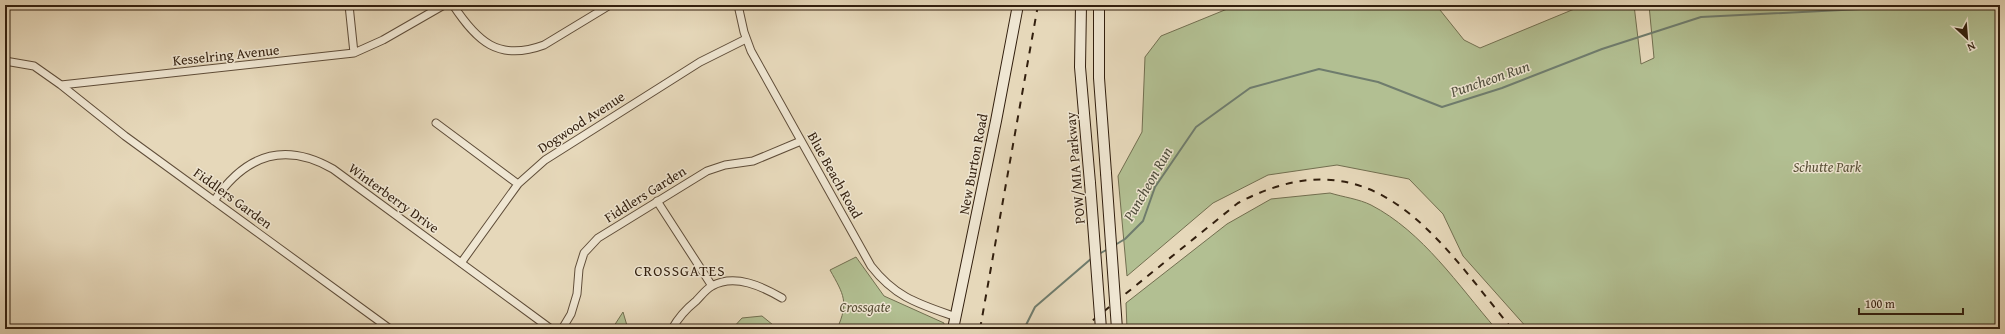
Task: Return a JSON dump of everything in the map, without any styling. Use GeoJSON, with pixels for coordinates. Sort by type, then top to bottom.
{"type":"FeatureCollection","features":[{"type":"Feature","properties":{"kind":"main road","name":"New Burton Road"},"geometry":{"type":"LineString","coordinates":[[954,329],[1018,5]]}},
{"type":"Feature","properties":{"kind":"main road","name":"POW/MIA Parkway"},"geometry":{"type":"LineString","coordinates":[[1081,5],[1080,67],[1101,329]]}},
{"type":"Feature","properties":{"kind":"main road"},"geometry":{"type":"LineString","coordinates":[[1099,5],[1099,78],[1117,329]]}},
{"type":"Feature","properties":{"kind":"street"},"geometry":{"type":"LineString","coordinates":[[349,5],[354,53]]}},
{"type":"Feature","properties":{"kind":"street","name":"Kesselring Avenue"},"geometry":{"type":"LineString","coordinates":[[62,85],[354,53],[383,40],[444,5]]}},
{"type":"Feature","properties":{"kind":"street"},"geometry":{"type":"LineString","coordinates":[[453,5],[468,28],[479,38],[495,47],[515,51],[529,50],[544,45],[610,5]]}},
{"type":"Feature","properties":{"kind":"street","name":"Blue Beach Road"},"geometry":{"type":"LineString","coordinates":[[738,5],[746,39],[751,51],[863,253],[878,275],[891,287],[917,304],[956,317]]}},
{"type":"Feature","properties":{"kind":"street","name":"Dogwood Avenue"},"geometry":{"type":"LineString","coordinates":[[461,263],[518,184],[545,160],[700,62],[746,39]]}},
{"type":"Feature","properties":{"kind":"street"},"geometry":{"type":"LineString","coordinates":[[5,61],[34,66],[62,85]]}},
{"type":"Feature","properties":{"kind":"street","name":"Fiddlers Garden"},"geometry":{"type":"LineString","coordinates":[[62,85],[125,136],[390,329]]}},
{"type":"Feature","properties":{"kind":"street"},"geometry":{"type":"LineString","coordinates":[[436,123],[518,184]]}},
{"type":"Feature","properties":{"kind":"street","name":"Fiddlers Garden"},"geometry":{"type":"LineString","coordinates":[[562,329],[571,314],[577,294],[579,269],[584,254],[598,238],[707,171],[725,164],[753,161],[801,141]]}},
{"type":"Feature","properties":{"kind":"street","name":"Winterberry Drive"},"geometry":{"type":"LineString","coordinates":[[214,200],[237,172],[254,162],[277,155],[296,155],[315,159],[333,169],[551,329]]}},
{"type":"Feature","properties":{"kind":"street"},"geometry":{"type":"LineString","coordinates":[[658,201],[712,286]]}},
{"type":"Feature","properties":{"kind":"street"},"geometry":{"type":"LineString","coordinates":[[672,329],[685,310],[712,286],[739,281],[762,287],[782,298]]}},
{"type":"Feature","properties":{"kind":"green space","name":"Schutte Park"},"geometry":{"type":"Polygon","coordinates":[[[1237,5],[1436,5],[1464,40],[1480,48],[1584,5],[1634,5],[1641,64],[1654,58],[1649,5],[2000,5],[2000,329],[1528,329],[1463,256],[1443,214],[1409,179],[1337,165],[1268,175],[1213,203],[1127,276],[1118,176],[1142,132],[1145,57],[1161,36],[1237,5]]]}},
{"type":"Feature","properties":{"kind":"green space"},"geometry":{"type":"Polygon","coordinates":[[[1330,193],[1366,203],[1390,216],[1423,244],[1439,261],[1496,329],[1127,329],[1126,303],[1227,224],[1271,199],[1330,193]]]}},
{"type":"Feature","properties":{"kind":"green space","name":"Crossgate"},"geometry":{"type":"Polygon","coordinates":[[[856,257],[884,296],[944,323],[943,329],[837,329],[841,320],[844,305],[842,293],[830,270],[856,257]]]}},
{"type":"Feature","properties":{"kind":"green space"},"geometry":{"type":"Polygon","coordinates":[[[623,312],[628,329],[612,329],[623,312]]]}},
{"type":"Feature","properties":{"kind":"green space"},"geometry":{"type":"Polygon","coordinates":[[[762,316],[778,329],[732,329],[742,318],[762,316]]]}},
{"type":"Feature","properties":{"kind":"waterway","name":"Puncheon Run"},"geometry":{"type":"LineString","coordinates":[[1115,245],[1125,239],[1143,221],[1155,187],[1196,127],[1250,88],[1319,69],[1378,82],[1442,107],[1502,88],[1602,49],[1701,17],[1861,9],[1886,5]]}},
{"type":"Feature","properties":{"kind":"waterway","name":"Puncheon Run"},"geometry":{"type":"LineString","coordinates":[[1099,254],[1108,249]]}},
{"type":"Feature","properties":{"kind":"waterway","name":"Puncheon Run"},"geometry":{"type":"LineString","coordinates":[[1020,329],[1025,327],[1035,307],[1092,258]]}},
{"type":"Feature","properties":{"kind":"railway"},"geometry":{"type":"LineString","coordinates":[[980,329],[1038,5]]}},
{"type":"Feature","properties":{"kind":"railway"},"geometry":{"type":"LineString","coordinates":[[1082,329],[1238,203],[1285,184],[1327,180],[1364,187],[1397,204],[1428,230],[1456,260],[1512,329]]}},
{"type":"Feature","properties":{"kind":"district","name":"CROSSGATES"},"geometry":{"type":"Point","coordinates":[680,271]}}]}
